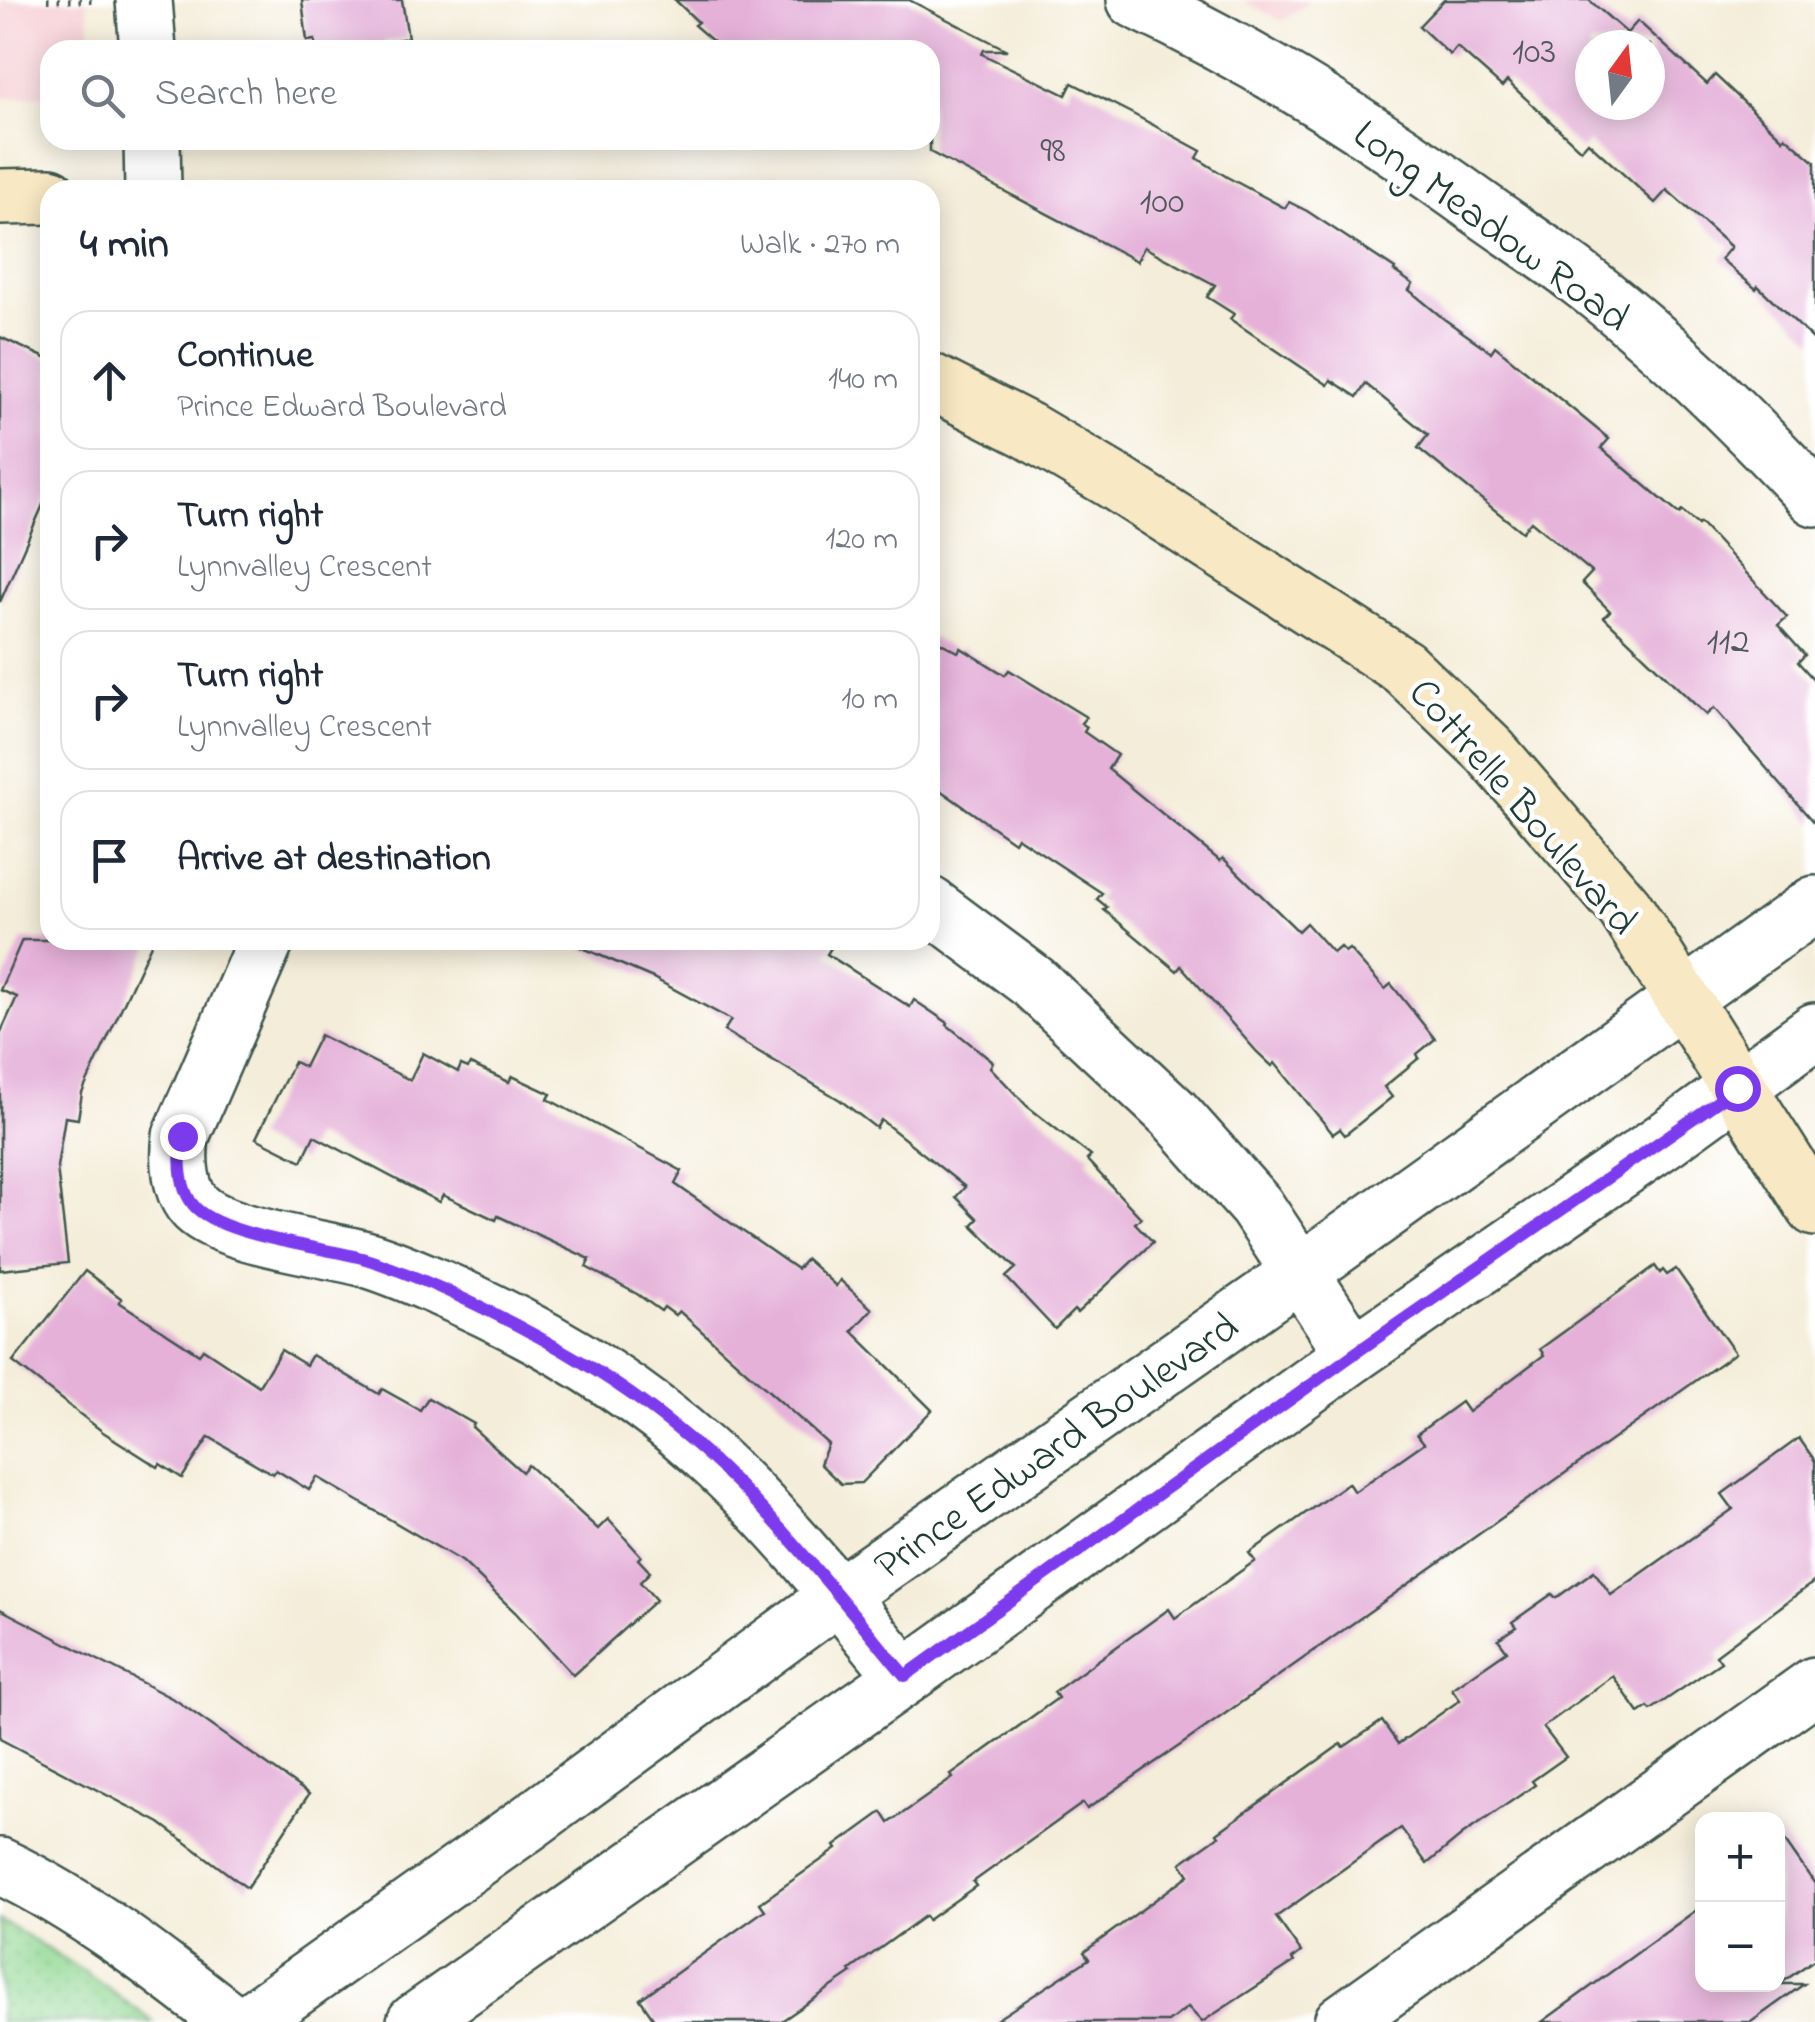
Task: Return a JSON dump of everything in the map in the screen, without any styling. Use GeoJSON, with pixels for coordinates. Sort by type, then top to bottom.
{"type":"FeatureCollection","features":[{"type":"Feature","properties":{"kind":"main road"},"geometry":{"type":"LineString","coordinates":[[0,197],[40,196]]}},
{"type":"Feature","properties":{"kind":"main road","name":"Cottrelle Boulevard"},"geometry":{"type":"LineString","coordinates":[[940,386],[1027,430],[1115,482],[1403,667],[1490,751],[1625,908],[1815,1208]]}},
{"type":"Feature","properties":{"kind":"street"},"geometry":{"type":"LineString","coordinates":[[144,0],[147,40]]}},
{"type":"Feature","properties":{"kind":"street","name":"Long Meadow Road"},"geometry":{"type":"LineString","coordinates":[[1135,0],[1288,79],[1371,131],[1573,274],[1717,399],[1815,498]]}},
{"type":"Feature","properties":{"kind":"street"},"geometry":{"type":"LineString","coordinates":[[152,150],[153,180]]}},
{"type":"Feature","properties":{"kind":"street","name":"Prince Edward Boulevard"},"geometry":{"type":"LineString","coordinates":[[248,2022],[838,1596],[1815,904]]}},
{"type":"Feature","properties":{"kind":"street"},"geometry":{"type":"LineString","coordinates":[[940,912],[1033,982],[1173,1113],[1256,1206],[1354,1354]]}},
{"type":"Feature","properties":{"kind":"street"},"geometry":{"type":"LineString","coordinates":[[262,950],[182,1136],[179,1158],[184,1185],[194,1207],[220,1224],[366,1259],[438,1287],[570,1353],[702,1451],[779,1528],[905,1676]]}},
{"type":"Feature","properties":{"kind":"street"},"geometry":{"type":"LineString","coordinates":[[415,2022],[1815,1031]]}},
{"type":"Feature","properties":{"kind":"street"},"geometry":{"type":"LineString","coordinates":[[1342,2022],[1815,1685]]}},
{"type":"Feature","properties":{"kind":"street"},"geometry":{"type":"LineString","coordinates":[[0,1866],[128,1944],[232,2022]]}},
{"type":"Feature","properties":{"kind":"path"},"geometry":{"type":"LineString","coordinates":[[47,0],[92,1]]}},
{"type":"Feature","properties":{"kind":"shaded area"},"geometry":{"type":"Polygon","coordinates":[[[0,0],[86,0],[92,40],[40,40],[40,96],[0,98],[0,0]]]}},
{"type":"Feature","properties":{"kind":"shaded area"},"geometry":{"type":"Polygon","coordinates":[[[1241,0],[1311,0],[1282,21],[1241,0]]]}},
{"type":"Feature","properties":{"kind":"green space"},"geometry":{"type":"Polygon","coordinates":[[[0,1920],[86,1973],[154,2022],[0,2022],[0,1920]]]}},
{"type":"Feature","properties":{"kind":"building"},"geometry":{"type":"Polygon","coordinates":[[[302,0],[402,0],[408,38],[307,40],[302,0]]]}},
{"type":"Feature","properties":{"kind":"building"},"geometry":{"type":"Polygon","coordinates":[[[675,0],[909,0],[1007,50],[984,50],[982,54],[1066,95],[1072,83],[1131,113],[1201,151],[1197,158],[1227,177],[1285,208],[1289,202],[1307,211],[1395,269],[1413,284],[1409,290],[1444,319],[1491,352],[1495,346],[1609,439],[1601,448],[1679,514],[1682,511],[1700,523],[1787,617],[1778,625],[1805,655],[1798,662],[1815,681],[1815,824],[1714,708],[1706,715],[1604,617],[1610,611],[1582,583],[1592,572],[1531,521],[1522,532],[1418,448],[1428,435],[1366,384],[1357,397],[1331,380],[1328,385],[1230,319],[1234,314],[1207,297],[1215,285],[1144,247],[1137,261],[930,152],[940,150],[940,40],[711,40],[694,25],[698,22],[675,0]]]}},
{"type":"Feature","properties":{"kind":"building"},"geometry":{"type":"Polygon","coordinates":[[[1444,0],[1589,0],[1624,30],[1575,30],[1575,120],[1665,120],[1665,46],[1707,84],[1715,75],[1783,139],[1785,136],[1815,162],[1815,341],[1758,286],[1756,289],[1721,259],[1731,247],[1667,190],[1655,203],[1588,142],[1581,150],[1507,81],[1502,87],[1457,47],[1450,55],[1419,26],[1444,0]]]}},
{"type":"Feature","properties":{"kind":"building"},"geometry":{"type":"Polygon","coordinates":[[[1638,21],[1648,30],[1630,30],[1638,21]]]}},
{"type":"Feature","properties":{"kind":"building"},"geometry":{"type":"Polygon","coordinates":[[[0,337],[40,355],[40,512],[0,602],[0,337]]]}},
{"type":"Feature","properties":{"kind":"building"},"geometry":{"type":"Polygon","coordinates":[[[940,642],[958,652],[961,648],[1005,675],[1009,670],[1086,717],[1081,723],[1087,727],[1084,732],[1117,755],[1108,769],[1220,861],[1223,858],[1298,931],[1306,923],[1333,953],[1340,947],[1345,952],[1349,949],[1385,989],[1391,984],[1435,1039],[1384,1087],[1392,1097],[1345,1135],[1340,1129],[1333,1134],[1275,1063],[1272,1066],[1257,1052],[1181,966],[1177,971],[1104,910],[1107,907],[1097,899],[1102,893],[1017,837],[1014,842],[940,790],[940,642]]]}},
{"type":"Feature","properties":{"kind":"building"},"geometry":{"type":"Polygon","coordinates":[[[22,940],[40,940],[40,950],[148,950],[82,1093],[78,1119],[65,1117],[57,1167],[68,1263],[0,1270],[0,1034],[17,997],[0,990],[22,940]]]}},
{"type":"Feature","properties":{"kind":"building"},"geometry":{"type":"Polygon","coordinates":[[[587,950],[830,950],[827,954],[910,1007],[914,1000],[948,1023],[993,1062],[990,1067],[1027,1106],[1091,1156],[1087,1160],[1141,1218],[1135,1223],[1153,1242],[1055,1329],[1006,1277],[1016,1268],[972,1225],[978,1219],[956,1197],[965,1187],[881,1120],[876,1128],[840,1100],[724,1031],[731,1020],[653,978],[587,950]]]}},
{"type":"Feature","properties":{"kind":"building"},"geometry":{"type":"Polygon","coordinates":[[[320,1035],[410,1080],[423,1053],[458,1072],[461,1065],[468,1068],[470,1064],[509,1082],[512,1076],[551,1094],[548,1099],[682,1171],[675,1184],[797,1269],[806,1259],[836,1286],[840,1280],[872,1309],[852,1331],[932,1410],[861,1483],[841,1484],[820,1464],[828,1444],[679,1311],[675,1315],[664,1307],[661,1311],[586,1267],[590,1259],[443,1195],[439,1202],[314,1136],[302,1161],[256,1138],[294,1062],[304,1067],[320,1035]]]}},
{"type":"Feature","properties":{"kind":"building"},"geometry":{"type":"Polygon","coordinates":[[[1655,1266],[1667,1275],[1676,1269],[1735,1353],[1185,1742],[1087,1809],[1083,1803],[973,1882],[976,1886],[928,1920],[925,1916],[780,2022],[656,2022],[640,1999],[765,1910],[760,1903],[837,1849],[835,1846],[882,1812],[889,1823],[953,1778],[951,1775],[1058,1698],[1054,1692],[1169,1609],[1175,1618],[1255,1561],[1249,1553],[1348,1483],[1354,1492],[1424,1443],[1417,1434],[1461,1402],[1468,1412],[1544,1355],[1540,1349],[1655,1266]]]}},
{"type":"Feature","properties":{"kind":"building"},"geometry":{"type":"Polygon","coordinates":[[[85,1271],[122,1299],[119,1302],[199,1354],[203,1349],[259,1386],[281,1350],[306,1365],[312,1355],[379,1394],[382,1389],[420,1410],[428,1398],[474,1424],[472,1427],[522,1472],[528,1465],[598,1529],[608,1519],[641,1556],[638,1559],[650,1572],[640,1582],[656,1600],[573,1675],[463,1562],[317,1477],[309,1490],[209,1437],[182,1478],[160,1464],[158,1467],[103,1432],[13,1362],[85,1271]]]}},
{"type":"Feature","properties":{"kind":"building"},"geometry":{"type":"Polygon","coordinates":[[[1799,1438],[1815,1461],[1815,1581],[1716,1655],[1721,1662],[1651,1710],[1648,1707],[1639,1713],[1613,1676],[1543,1727],[1566,1757],[1532,1781],[1535,1785],[1427,1864],[1401,1828],[1276,1917],[1301,1952],[1292,1959],[1294,1962],[1202,2022],[1188,2007],[1168,2022],[993,2022],[1089,1959],[1084,1952],[1189,1875],[1181,1863],[1219,1836],[1217,1833],[1341,1744],[1344,1747],[1382,1721],[1398,1744],[1460,1700],[1452,1689],[1507,1651],[1498,1639],[1516,1627],[1512,1622],[1594,1571],[1611,1595],[1733,1509],[1722,1494],[1799,1438]]]}},
{"type":"Feature","properties":{"kind":"building"},"geometry":{"type":"Polygon","coordinates":[[[0,1609],[177,1701],[309,1794],[247,1888],[160,1823],[0,1739],[0,1609]]]}},
{"type":"Feature","properties":{"kind":"building"},"geometry":{"type":"Polygon","coordinates":[[[1785,1841],[1815,1884],[1815,1959],[1785,1980],[1785,1841]]]}},
{"type":"Feature","properties":{"kind":"building"},"geometry":{"type":"Polygon","coordinates":[[[1695,1911],[1695,1992],[1785,1992],[1785,1984],[1804,1984],[1751,2022],[1542,2022],[1695,1911]]]}},
{"type":"Feature","properties":{"kind":"route"},"geometry":{"type":"LineString","coordinates":[[182,1136],[179,1158],[184,1185],[194,1207],[220,1224],[366,1259],[438,1287],[570,1353],[638,1400],[702,1451],[779,1528],[905,1676],[1354,1354],[1737,1088]]}}]}
